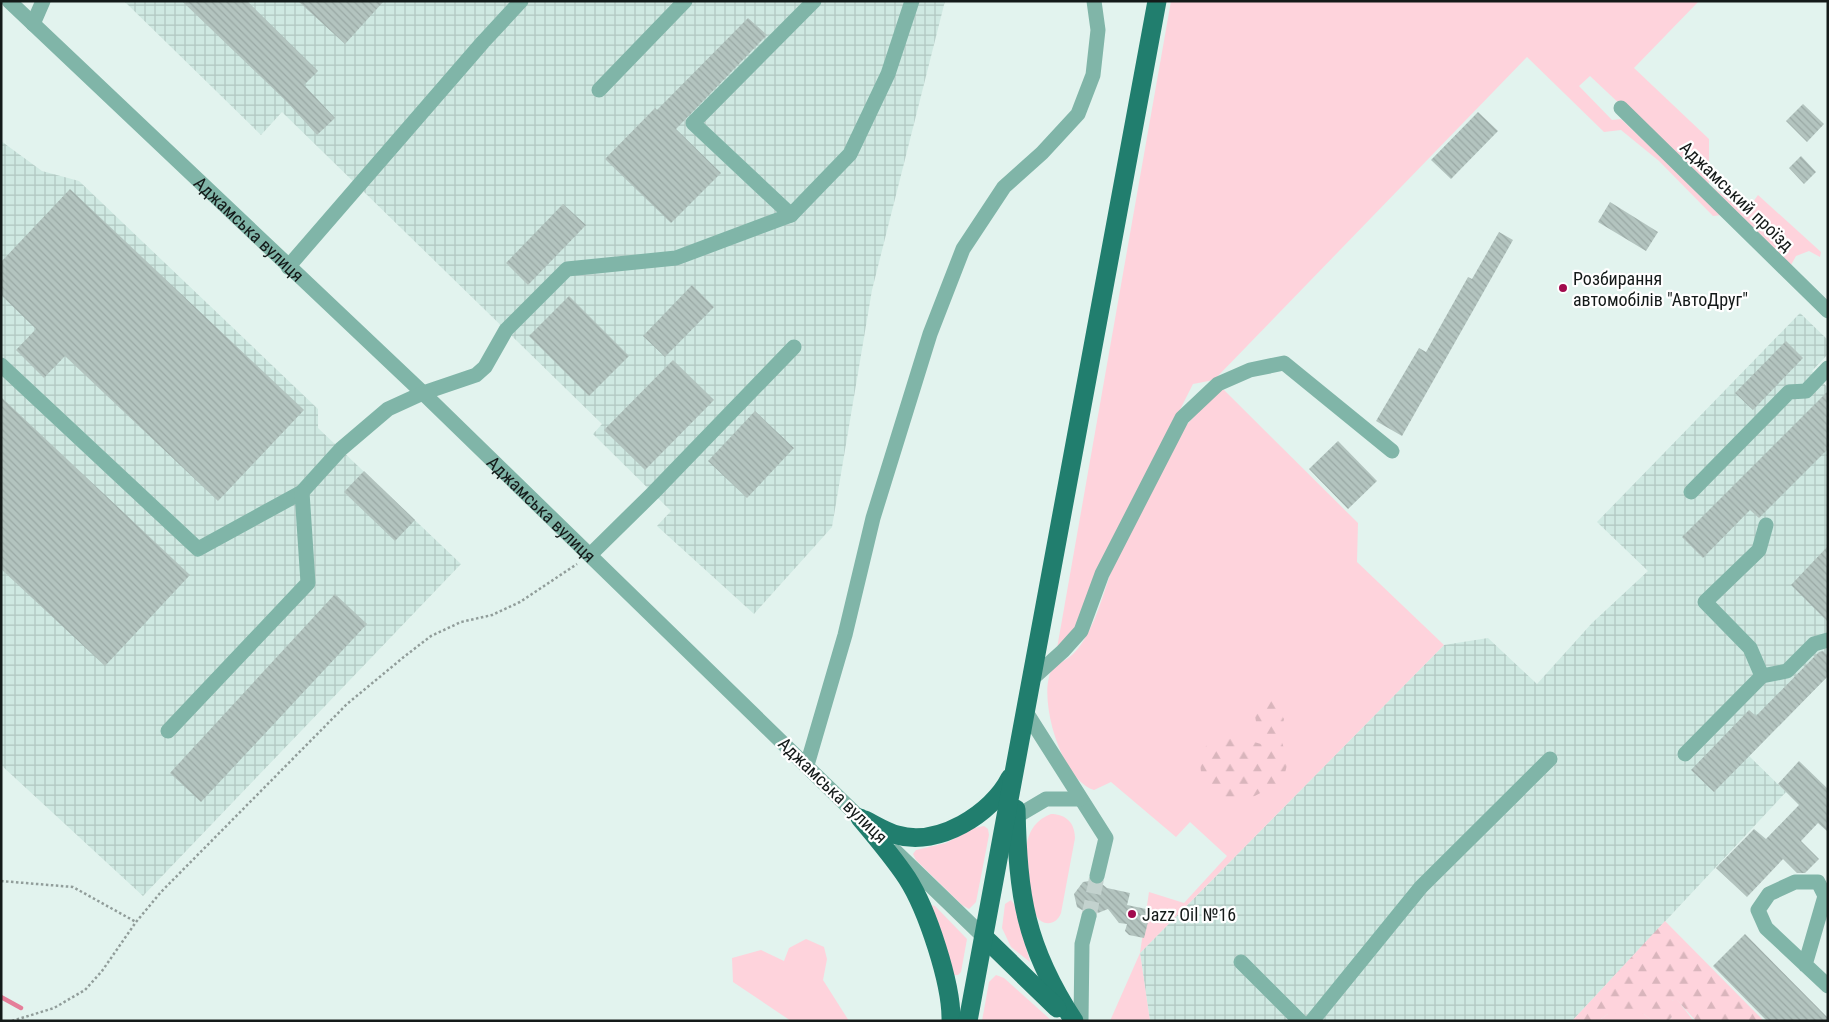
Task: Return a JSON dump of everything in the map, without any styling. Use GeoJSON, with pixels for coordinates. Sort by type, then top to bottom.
{"type":"FeatureCollection","features":[{"type":"Feature","properties":{"kind":"main road"},"geometry":{"type":"LineString","coordinates":[[968,1021],[985,938],[1158,1]]}},
{"type":"Feature","properties":{"kind":"main road"},"geometry":{"type":"LineString","coordinates":[[1016,768],[1016,816],[1020,883],[1026,920],[1048,978],[1074,1021]]}},
{"type":"Feature","properties":{"kind":"main road"},"geometry":{"type":"LineString","coordinates":[[860,818],[897,835],[924,836],[941,832],[972,818],[986,808],[1006,787],[1016,768]]}},
{"type":"Feature","properties":{"kind":"main road"},"geometry":{"type":"LineString","coordinates":[[860,818],[908,880],[919,903],[950,991],[951,1021]]}},
{"type":"Feature","properties":{"kind":"main road","name":"Аджамська вулиця"},"geometry":{"type":"LineString","coordinates":[[985,938],[1070,1021]]}},
{"type":"Feature","properties":{"kind":"street","name":"Аджамська вулиця"},"geometry":{"type":"LineString","coordinates":[[9,1],[423,393],[985,938]]}},
{"type":"Feature","properties":{"kind":"street"},"geometry":{"type":"LineString","coordinates":[[33,24],[44,1]]}},
{"type":"Feature","properties":{"kind":"street"},"geometry":{"type":"LineString","coordinates":[[288,267],[520,1]]}},
{"type":"Feature","properties":{"kind":"street"},"geometry":{"type":"LineString","coordinates":[[599,90],[686,1]]}},
{"type":"Feature","properties":{"kind":"street"},"geometry":{"type":"LineString","coordinates":[[791,215],[693,123],[814,1]]}},
{"type":"Feature","properties":{"kind":"street"},"geometry":{"type":"LineString","coordinates":[[1,365],[198,549],[302,492],[341,449],[388,409],[423,393],[476,375],[485,367],[506,330],[567,269],[676,258],[791,215],[850,154],[888,74],[912,1]]}},
{"type":"Feature","properties":{"kind":"street"},"geometry":{"type":"LineString","coordinates":[[807,765],[845,635],[873,518],[930,334],[963,249],[1004,187],[1042,154],[1078,114],[1094,75],[1098,30],[1094,1]]}},
{"type":"Feature","properties":{"kind":"street","name":"Аджамський проїзд"},"geometry":{"type":"LineString","coordinates":[[1621,108],[1828,311]]}},
{"type":"Feature","properties":{"kind":"street"},"geometry":{"type":"LineString","coordinates":[[590,554],[653,493],[794,347]]}},
{"type":"Feature","properties":{"kind":"street"},"geometry":{"type":"LineString","coordinates":[[1032,679],[1063,651],[1081,631],[1102,574],[1182,418],[1218,384],[1250,370],[1284,363],[1392,451]]}},
{"type":"Feature","properties":{"kind":"street"},"geometry":{"type":"LineString","coordinates":[[1692,492],[1789,392],[1806,391],[1827,370]]}},
{"type":"Feature","properties":{"kind":"street"},"geometry":{"type":"LineString","coordinates":[[168,731],[308,583],[302,492]]}},
{"type":"Feature","properties":{"kind":"street"},"geometry":{"type":"LineString","coordinates":[[1762,676],[1750,648],[1705,602],[1759,550],[1766,525]]}},
{"type":"Feature","properties":{"kind":"street"},"geometry":{"type":"LineString","coordinates":[[1685,754],[1762,676],[1786,671],[1814,644],[1828,640]]}},
{"type":"Feature","properties":{"kind":"street"},"geometry":{"type":"LineString","coordinates":[[1026,712],[1106,838],[1097,876]]}},
{"type":"Feature","properties":{"kind":"street"},"geometry":{"type":"LineString","coordinates":[[1312,1021],[1421,887],[1550,759]]}},
{"type":"Feature","properties":{"kind":"street"},"geometry":{"type":"LineString","coordinates":[[1016,816],[1046,799],[1080,799]]}},
{"type":"Feature","properties":{"kind":"street"},"geometry":{"type":"LineString","coordinates":[[1805,965],[1825,896],[1818,882],[1795,882],[1769,894],[1758,910],[1766,928],[1805,965],[1828,986]]}},
{"type":"Feature","properties":{"kind":"street"},"geometry":{"type":"LineString","coordinates":[[1081,1021],[1082,944],[1089,916]]}},
{"type":"Feature","properties":{"kind":"street"},"geometry":{"type":"LineString","coordinates":[[1242,962],[1300,1021]]}},
{"type":"Feature","properties":{"kind":"path"},"geometry":{"type":"LineString","coordinates":[[12,1021],[54,1008],[85,990],[102,971],[136,922],[161,892],[347,704],[405,656],[431,636],[462,622],[492,615],[520,602],[590,554]]}},
{"type":"Feature","properties":{"kind":"path"},"geometry":{"type":"LineString","coordinates":[[1,881],[73,886],[136,922]]}},
{"type":"Feature","properties":{"kind":"shaded area"},"geometry":{"type":"Polygon","coordinates":[[[124,1],[945,1],[872,290],[832,527],[754,614],[657,526],[671,511],[593,434],[602,424],[282,112],[261,135],[124,1]]]}},
{"type":"Feature","properties":{"kind":"shaded area"},"geometry":{"type":"Polygon","coordinates":[[[1,141],[42,171],[79,181],[318,409],[318,428],[461,564],[143,896],[1,765],[1,141]]]}},
{"type":"Feature","properties":{"kind":"shaded area"},"geometry":{"type":"Polygon","coordinates":[[[1800,313],[1828,340],[1828,354],[1812,371],[1828,388],[1828,676],[1749,756],[1786,792],[1572,1021],[1150,1021],[1140,953],[1444,645],[1488,638],[1537,684],[1592,623],[1648,571],[1597,522],[1800,313]]]}},
{"type":"Feature","properties":{"kind":"green space"},"geometry":{"type":"Polygon","coordinates":[[[1171,1],[1699,1],[1634,68],[1709,139],[1709,184],[1745,213],[1758,195],[1821,252],[1820,257],[1809,251],[1796,256],[1791,265],[1590,76],[1579,86],[1612,120],[1621,119],[1723,215],[1713,216],[1659,161],[1621,130],[1604,132],[1527,57],[1214,380],[1193,384],[1144,481],[1077,630],[1056,654],[1171,1]]]}},
{"type":"Feature","properties":{"kind":"green space"},"geometry":{"type":"Polygon","coordinates":[[[1223,389],[1358,523],[1357,562],[1444,645],[1140,953],[1149,892],[1184,903],[1227,856],[1190,822],[1176,837],[1111,782],[1094,790],[1083,784],[1072,772],[1056,741],[1048,706],[1047,690],[1049,677],[1053,669],[1077,650],[1090,628],[1111,572],[1174,443],[1184,428],[1223,389]]]}},
{"type":"Feature","properties":{"kind":"green space"},"geometry":{"type":"Polygon","coordinates":[[[1270,695],[1284,719],[1280,736],[1288,761],[1283,781],[1251,798],[1220,804],[1201,772],[1199,753],[1218,735],[1237,737],[1261,744],[1252,703],[1270,695]]]}},
{"type":"Feature","properties":{"kind":"green space"},"geometry":{"type":"Polygon","coordinates":[[[1051,814],[1056,814],[1069,820],[1075,833],[1075,838],[1061,913],[1056,920],[1045,923],[1035,914],[1029,887],[1026,858],[1027,844],[1031,832],[1039,821],[1051,814]]]}},
{"type":"Feature","properties":{"kind":"green space"},"geometry":{"type":"Polygon","coordinates":[[[984,826],[988,829],[989,835],[976,902],[969,909],[962,905],[916,860],[913,854],[916,850],[946,843],[974,828],[984,826]]]}},
{"type":"Feature","properties":{"kind":"green space"},"geometry":{"type":"Polygon","coordinates":[[[1011,900],[1014,904],[1030,962],[1011,947],[1002,928],[1005,904],[1011,900]]]}},
{"type":"Feature","properties":{"kind":"green space"},"geometry":{"type":"Polygon","coordinates":[[[931,905],[935,906],[967,939],[961,972],[958,975],[954,975],[931,905]]]}},
{"type":"Feature","properties":{"kind":"green space"},"geometry":{"type":"Polygon","coordinates":[[[1665,921],[1764,1021],[1696,1021],[1676,999],[1672,1001],[1672,1017],[1668,1021],[1652,1021],[1644,1014],[1608,1014],[1598,1021],[1572,1021],[1665,921]]]}},
{"type":"Feature","properties":{"kind":"green space"},"geometry":{"type":"Polygon","coordinates":[[[806,939],[824,947],[827,959],[823,980],[849,1021],[791,1021],[733,982],[732,958],[761,950],[784,961],[789,948],[806,939]]]}},
{"type":"Feature","properties":{"kind":"green space"},"geometry":{"type":"Polygon","coordinates":[[[1140,953],[1150,1021],[1110,1021],[1140,953]]]}},
{"type":"Feature","properties":{"kind":"green space"},"geometry":{"type":"Polygon","coordinates":[[[996,975],[1004,978],[1052,1021],[982,1021],[989,982],[996,975]]]}},
{"type":"Feature","properties":{"kind":"green space"},"geometry":{"type":"Polygon","coordinates":[[[1676,998],[1692,1019],[1696,1021],[1668,1021],[1672,1017],[1672,1001],[1676,998]]]}},
{"type":"Feature","properties":{"kind":"green space"},"geometry":{"type":"Polygon","coordinates":[[[1608,1014],[1644,1014],[1652,1021],[1598,1021],[1608,1014]]]}},
{"type":"Feature","properties":{"kind":"building"},"geometry":{"type":"Polygon","coordinates":[[[182,1],[247,1],[318,71],[304,85],[335,118],[317,135],[287,102],[182,1]]]}},
{"type":"Feature","properties":{"kind":"building"},"geometry":{"type":"Polygon","coordinates":[[[298,1],[384,1],[345,44],[298,1]]]}},
{"type":"Feature","properties":{"kind":"building"},"geometry":{"type":"Polygon","coordinates":[[[748,18],[767,35],[676,129],[721,173],[671,223],[605,159],[655,108],[657,110],[748,18]]]}},
{"type":"Feature","properties":{"kind":"building"},"geometry":{"type":"Polygon","coordinates":[[[1803,104],[1824,124],[1807,142],[1786,121],[1803,104]]]}},
{"type":"Feature","properties":{"kind":"building"},"geometry":{"type":"Polygon","coordinates":[[[1478,112],[1498,131],[1451,179],[1431,160],[1478,112]]]}},
{"type":"Feature","properties":{"kind":"building"},"geometry":{"type":"Polygon","coordinates":[[[1801,156],[1816,172],[1804,184],[1789,168],[1801,156]]]}},
{"type":"Feature","properties":{"kind":"building"},"geometry":{"type":"Polygon","coordinates":[[[70,189],[304,410],[218,501],[65,356],[44,378],[16,350],[36,329],[1,295],[1,262],[70,189]]]}},
{"type":"Feature","properties":{"kind":"building"},"geometry":{"type":"Polygon","coordinates":[[[1610,202],[1658,232],[1646,251],[1598,222],[1610,202]]]}},
{"type":"Feature","properties":{"kind":"building"},"geometry":{"type":"Polygon","coordinates":[[[563,204],[586,225],[528,285],[506,263],[563,204]]]}},
{"type":"Feature","properties":{"kind":"building"},"geometry":{"type":"Polygon","coordinates":[[[1499,232],[1513,240],[1402,436],[1376,421],[1419,348],[1426,352],[1468,277],[1472,279],[1499,232]]]}},
{"type":"Feature","properties":{"kind":"building"},"geometry":{"type":"Polygon","coordinates":[[[692,285],[714,307],[665,357],[643,336],[692,285]]]}},
{"type":"Feature","properties":{"kind":"building"},"geometry":{"type":"Polygon","coordinates":[[[569,296],[629,356],[589,396],[529,336],[569,296]]]}},
{"type":"Feature","properties":{"kind":"building"},"geometry":{"type":"Polygon","coordinates":[[[1786,341],[1803,358],[1753,410],[1735,393],[1786,341]]]}},
{"type":"Feature","properties":{"kind":"building"},"geometry":{"type":"Polygon","coordinates":[[[673,360],[714,400],[645,470],[604,430],[673,360]]]}},
{"type":"Feature","properties":{"kind":"building"},"geometry":{"type":"Polygon","coordinates":[[[1828,391],[1828,449],[1759,518],[1750,510],[1703,558],[1682,537],[1828,391]]]}},
{"type":"Feature","properties":{"kind":"building"},"geometry":{"type":"Polygon","coordinates":[[[1,397],[190,575],[105,666],[1,569],[1,397]]]}},
{"type":"Feature","properties":{"kind":"building"},"geometry":{"type":"Polygon","coordinates":[[[755,411],[794,448],[747,498],[708,461],[755,411]]]}},
{"type":"Feature","properties":{"kind":"building"},"geometry":{"type":"Polygon","coordinates":[[[1338,441],[1377,481],[1348,509],[1309,469],[1338,441]]]}},
{"type":"Feature","properties":{"kind":"building"},"geometry":{"type":"Polygon","coordinates":[[[364,471],[415,520],[395,541],[344,492],[364,471]]]}},
{"type":"Feature","properties":{"kind":"building"},"geometry":{"type":"Polygon","coordinates":[[[1828,546],[1828,622],[1791,585],[1828,546]]]}},
{"type":"Feature","properties":{"kind":"building"},"geometry":{"type":"Polygon","coordinates":[[[335,594],[367,624],[201,802],[170,773],[335,594]]]}},
{"type":"Feature","properties":{"kind":"building"},"geometry":{"type":"Polygon","coordinates":[[[1823,651],[1828,656],[1828,676],[1714,792],[1691,770],[1749,710],[1756,716],[1819,652],[1823,651]]]}},
{"type":"Feature","properties":{"kind":"building"},"geometry":{"type":"Polygon","coordinates":[[[1799,761],[1828,789],[1828,832],[1818,823],[1801,841],[1819,859],[1805,873],[1797,873],[1783,859],[1747,897],[1716,868],[1754,829],[1766,839],[1799,805],[1778,784],[1799,761]]]}},
{"type":"Feature","properties":{"kind":"building"},"geometry":{"type":"Polygon","coordinates":[[[1089,881],[1094,885],[1102,884],[1107,888],[1130,893],[1127,905],[1151,910],[1144,938],[1129,935],[1125,931],[1127,924],[1119,923],[1108,909],[1098,913],[1092,907],[1082,910],[1077,907],[1074,894],[1083,882],[1089,881]]]}},
{"type":"Feature","properties":{"kind":"building"},"geometry":{"type":"Polygon","coordinates":[[[1745,934],[1828,1018],[1828,1021],[1767,1021],[1713,966],[1745,934]]]}},
{"type":"Feature","properties":{"kind":"waterway"},"geometry":{"type":"LineString","coordinates":[[1,997],[21,1008]]}},
{"type":"Feature","properties":{"kind":"tunnel"},"geometry":{"type":"LineString","coordinates":[[1089,916],[1097,876]]}},
{"type":"Feature","properties":{"kind":"place","name":"Розбирання автомобілів \"АвтоДруг\""},"geometry":{"type":"Point","coordinates":[1563,288]}},
{"type":"Feature","properties":{"kind":"place","name":"Jazz Oil №16"},"geometry":{"type":"Point","coordinates":[1132,914]}}]}
